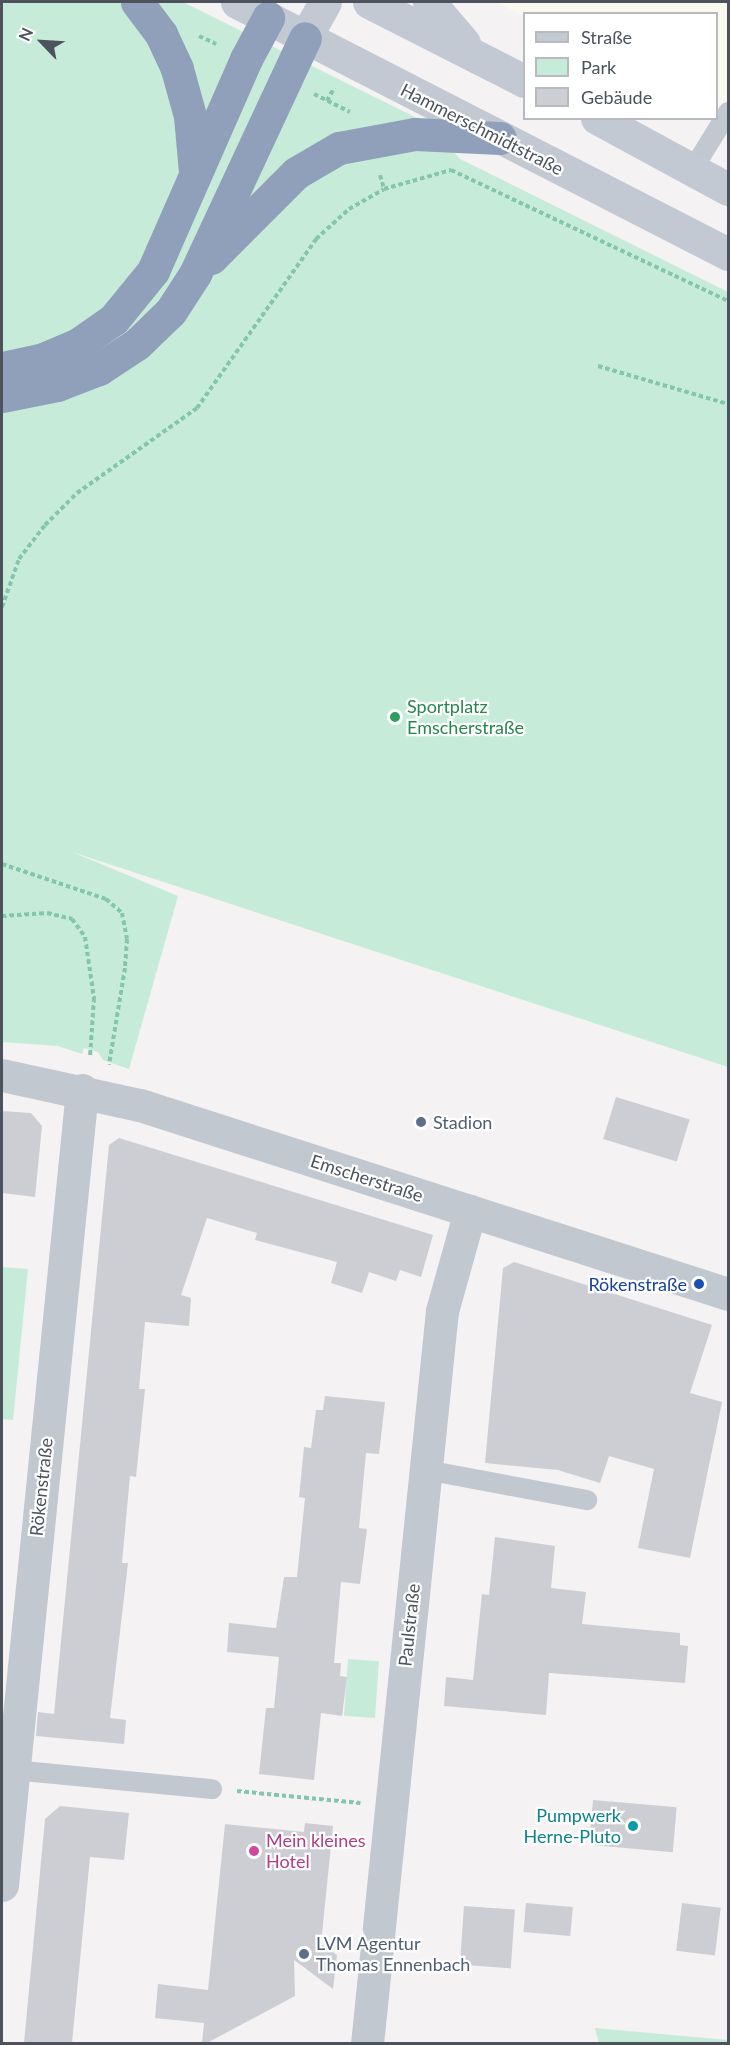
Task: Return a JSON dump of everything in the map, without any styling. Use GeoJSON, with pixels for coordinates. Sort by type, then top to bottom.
{"type":"FeatureCollection","features":[{"type":"Feature","properties":{"kind":"highway"},"geometry":{"type":"LineString","coordinates":[[137,2],[161,34],[177,69],[190,116],[195,177]]}},
{"type":"Feature","properties":{"kind":"highway"},"geometry":{"type":"LineString","coordinates":[[2,368],[40,360],[76,345],[114,319],[153,271],[246,59],[272,10]]}},
{"type":"Feature","properties":{"kind":"highway"},"geometry":{"type":"LineString","coordinates":[[2,396],[57,385],[99,369],[171,311],[195,274],[305,38]]}},
{"type":"Feature","properties":{"kind":"highway"},"geometry":{"type":"LineString","coordinates":[[195,274],[296,173],[339,148],[415,134],[500,138]]}},
{"type":"Feature","properties":{"kind":"main road","name":"Hammerschmidtstraße"},"geometry":{"type":"LineString","coordinates":[[237,2],[272,10],[305,38],[729,254]]}},
{"type":"Feature","properties":{"kind":"main road"},"geometry":{"type":"LineString","coordinates":[[305,38],[325,2]]}},
{"type":"Feature","properties":{"kind":"main road"},"geometry":{"type":"LineString","coordinates":[[369,2],[523,80]]}},
{"type":"Feature","properties":{"kind":"main road"},"geometry":{"type":"LineString","coordinates":[[429,2],[473,54]]}},
{"type":"Feature","properties":{"kind":"main road"},"geometry":{"type":"LineString","coordinates":[[601,120],[729,189]]}},
{"type":"Feature","properties":{"kind":"street","name":"Emscherstraße"},"geometry":{"type":"LineString","coordinates":[[2,1075],[93,1093],[470,1210],[729,1294]]}},
{"type":"Feature","properties":{"kind":"street","name":"Rökenstraße"},"geometry":{"type":"LineString","coordinates":[[2,1885],[13,1770],[93,1093]]}},
{"type":"Feature","properties":{"kind":"street","name":"Paulstraße"},"geometry":{"type":"LineString","coordinates":[[367,2043],[442,1311],[470,1210]]}},
{"type":"Feature","properties":{"kind":"lane"},"geometry":{"type":"LineString","coordinates":[[693,169],[729,112]]}},
{"type":"Feature","properties":{"kind":"lane"},"geometry":{"type":"LineString","coordinates":[[426,1470],[587,1500]]}},
{"type":"Feature","properties":{"kind":"lane"},"geometry":{"type":"LineString","coordinates":[[13,1770],[212,1789]]}},
{"type":"Feature","properties":{"kind":"path"},"geometry":{"type":"LineString","coordinates":[[2,607],[19,559],[45,525],[77,493],[197,408],[316,239],[349,208],[384,189],[451,170],[729,301]]}},
{"type":"Feature","properties":{"kind":"path"},"geometry":{"type":"LineString","coordinates":[[598,366],[729,404]]}},
{"type":"Feature","properties":{"kind":"path"},"geometry":{"type":"LineString","coordinates":[[2,864],[106,899],[122,913],[127,939],[122,996],[93,1093]]}},
{"type":"Feature","properties":{"kind":"path"},"geometry":{"type":"LineString","coordinates":[[2,916],[47,913],[72,919],[85,937],[91,961],[93,1040]]}},
{"type":"Feature","properties":{"kind":"path"},"geometry":{"type":"LineString","coordinates":[[212,1789],[390,1806]]}},
{"type":"Feature","properties":{"kind":"shaded area"},"geometry":{"type":"Polygon","coordinates":[[[496,2],[728,2],[728,122],[718,116],[718,12],[523,12],[523,16],[496,2]]]}},
{"type":"Feature","properties":{"kind":"green space"},"geometry":{"type":"Polygon","coordinates":[[[2,2],[183,2],[427,123],[460,159],[728,292],[728,1067],[72,852],[178,896],[129,1069],[103,1060],[98,1052],[84,1048],[82,1054],[58,1046],[2,1042],[2,2]]]}},
{"type":"Feature","properties":{"kind":"green space"},"geometry":{"type":"Polygon","coordinates":[[[2,1267],[28,1269],[13,1420],[2,1419],[2,1267]]]}},
{"type":"Feature","properties":{"kind":"green space"},"geometry":{"type":"Polygon","coordinates":[[[348,1659],[379,1661],[375,1718],[344,1716],[348,1659]]]}},
{"type":"Feature","properties":{"kind":"green space"},"geometry":{"type":"Polygon","coordinates":[[[595,2028],[728,2040],[728,2043],[599,2043],[595,2028]]]}},
{"type":"Feature","properties":{"kind":"building"},"geometry":{"type":"Polygon","coordinates":[[[616,1097],[690,1120],[677,1162],[603,1139],[616,1097]]]}},
{"type":"Feature","properties":{"kind":"building"},"geometry":{"type":"Polygon","coordinates":[[[2,1111],[31,1113],[42,1126],[35,1197],[2,1193],[2,1111]]]}},
{"type":"Feature","properties":{"kind":"building"},"geometry":{"type":"Polygon","coordinates":[[[119,1138],[433,1235],[421,1277],[400,1270],[396,1281],[369,1272],[362,1293],[331,1283],[337,1262],[255,1240],[257,1233],[207,1218],[181,1295],[191,1298],[189,1326],[145,1322],[139,1389],[145,1389],[136,1477],[130,1476],[122,1563],[128,1563],[110,1718],[126,1720],[124,1744],[36,1736],[38,1712],[54,1714],[109,1145],[119,1138]]]}},
{"type":"Feature","properties":{"kind":"building"},"geometry":{"type":"Polygon","coordinates":[[[514,1262],[712,1325],[690,1393],[722,1402],[690,1558],[638,1548],[654,1469],[609,1456],[600,1483],[558,1470],[485,1463],[503,1268],[514,1262]]]}},
{"type":"Feature","properties":{"kind":"building"},"geometry":{"type":"Polygon","coordinates":[[[325,1396],[385,1402],[379,1454],[366,1453],[359,1528],[367,1529],[360,1584],[341,1582],[334,1663],[341,1663],[340,1676],[347,1677],[342,1716],[321,1713],[314,1780],[259,1774],[266,1708],[274,1708],[279,1657],[227,1652],[229,1623],[276,1628],[284,1577],[297,1577],[305,1498],[299,1497],[304,1447],[311,1448],[316,1410],[323,1410],[325,1396]]]}},
{"type":"Feature","properties":{"kind":"building"},"geometry":{"type":"Polygon","coordinates":[[[495,1537],[555,1546],[551,1588],[586,1592],[582,1624],[680,1633],[680,1645],[688,1646],[685,1683],[549,1673],[546,1715],[444,1706],[446,1677],[473,1680],[482,1594],[489,1595],[495,1537]]]}},
{"type":"Feature","properties":{"kind":"building","name":"Pumpwerk Herne-Pluto"},"geometry":{"type":"Polygon","coordinates":[[[593,1800],[677,1807],[673,1852],[589,1845],[593,1800]]]}},
{"type":"Feature","properties":{"kind":"building"},"geometry":{"type":"Polygon","coordinates":[[[60,1806],[129,1813],[124,1860],[90,1857],[72,2043],[24,2043],[45,1819],[60,1806]]]}},
{"type":"Feature","properties":{"kind":"building"},"geometry":{"type":"Polygon","coordinates":[[[305,1823],[333,1826],[321,1944],[337,1955],[333,1989],[294,1960],[295,1996],[207,2043],[202,2043],[204,2023],[155,2018],[158,1984],[208,1990],[225,1824],[304,1832],[305,1823]]]}},
{"type":"Feature","properties":{"kind":"building"},"geometry":{"type":"Polygon","coordinates":[[[526,1903],[573,1907],[570,1936],[523,1932],[526,1903]]]}},
{"type":"Feature","properties":{"kind":"building"},"geometry":{"type":"Polygon","coordinates":[[[682,1903],[721,1908],[715,1955],[676,1951],[682,1903]]]}},
{"type":"Feature","properties":{"kind":"building"},"geometry":{"type":"Polygon","coordinates":[[[464,1906],[515,1910],[511,1968],[460,1965],[464,1906]]]}},
{"type":"Feature","properties":{"kind":"place","name":"Sportplatz Emscherstraße"},"geometry":{"type":"Point","coordinates":[395,717]}},
{"type":"Feature","properties":{"kind":"place","name":"Stadion"},"geometry":{"type":"Point","coordinates":[421,1122]}},
{"type":"Feature","properties":{"kind":"place","name":"Rökenstraße"},"geometry":{"type":"Point","coordinates":[699,1284]}},
{"type":"Feature","properties":{"kind":"place","name":"Pumpwerk Herne-Pluto"},"geometry":{"type":"Point","coordinates":[633,1826]}},
{"type":"Feature","properties":{"kind":"place","name":"Mein kleines Hotel"},"geometry":{"type":"Point","coordinates":[254,1851]}},
{"type":"Feature","properties":{"kind":"place","name":"LVM Agentur Thomas Ennenbach"},"geometry":{"type":"Point","coordinates":[304,1954]}}]}
